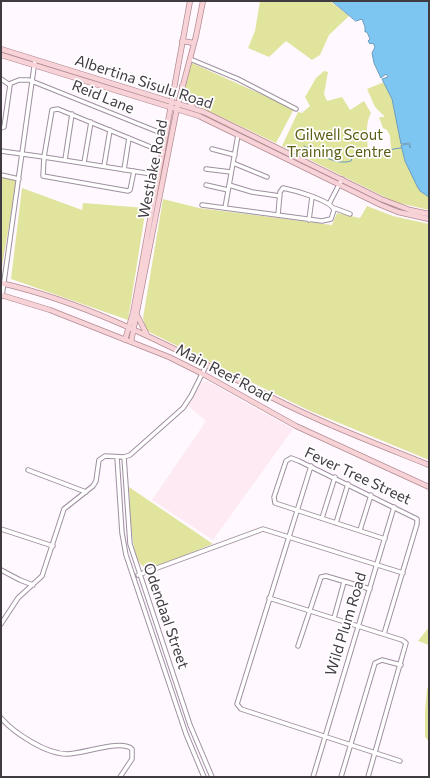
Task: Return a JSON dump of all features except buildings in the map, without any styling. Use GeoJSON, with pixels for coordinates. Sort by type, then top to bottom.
{"type":"FeatureCollection","features":[{"type":"Feature","properties":{"kind":"main road","name":"Westlake Road"},"geometry":{"type":"LineString","coordinates":[[125,340],[133,313],[190,1]]}},
{"type":"Feature","properties":{"kind":"main road","name":"Westlake Road"},"geometry":{"type":"LineString","coordinates":[[130,342],[137,316],[177,106],[194,43],[203,1]]}},
{"type":"Feature","properties":{"kind":"main road"},"geometry":{"type":"LineString","coordinates":[[182,41],[194,43]]}},
{"type":"Feature","properties":{"kind":"main road","name":"Albertina Sisulu Road"},"geometry":{"type":"LineString","coordinates":[[1,49],[171,101],[177,106],[204,117],[238,135],[390,203],[429,214]]}},
{"type":"Feature","properties":{"kind":"main road","name":"Albertina Sisulu Road"},"geometry":{"type":"LineString","coordinates":[[1,55],[170,107],[177,106],[195,109],[340,181],[394,210],[429,219]]}},
{"type":"Feature","properties":{"kind":"main road"},"geometry":{"type":"LineString","coordinates":[[182,84],[185,96],[195,109]]}},
{"type":"Feature","properties":{"kind":"main road","name":"Main Reef Road"},"geometry":{"type":"LineString","coordinates":[[3,283],[49,297],[134,330],[208,364],[296,409],[429,465]]}},
{"type":"Feature","properties":{"kind":"main road","name":"Main Reef Road"},"geometry":{"type":"LineString","coordinates":[[2,296],[50,310],[130,342],[203,374],[296,426],[429,487]]}},
{"type":"Feature","properties":{"kind":"main road"},"geometry":{"type":"LineString","coordinates":[[137,316],[148,337]]}},
{"type":"Feature","properties":{"kind":"street"},"geometry":{"type":"LineString","coordinates":[[190,59],[238,79],[296,109]]}},
{"type":"Feature","properties":{"kind":"street"},"geometry":{"type":"LineString","coordinates":[[2,296],[35,60]]}},
{"type":"Feature","properties":{"kind":"street"},"geometry":{"type":"LineString","coordinates":[[1,79],[9,84]]}},
{"type":"Feature","properties":{"kind":"street"},"geometry":{"type":"LineString","coordinates":[[9,84],[19,80],[32,81]]}},
{"type":"Feature","properties":{"kind":"street","name":"Reid Lane"},"geometry":{"type":"LineString","coordinates":[[32,81],[166,135]]}},
{"type":"Feature","properties":{"kind":"street"},"geometry":{"type":"LineString","coordinates":[[1,128],[4,127],[10,93],[9,84]]}},
{"type":"Feature","properties":{"kind":"street"},"geometry":{"type":"LineString","coordinates":[[134,171],[130,190],[128,191],[45,178],[42,176],[52,110],[58,109],[72,114],[163,152]]}},
{"type":"Feature","properties":{"kind":"street"},"geometry":{"type":"LineString","coordinates":[[65,160],[72,114]]}},
{"type":"Feature","properties":{"kind":"street"},"geometry":{"type":"LineString","coordinates":[[84,163],[91,122]]}},
{"type":"Feature","properties":{"kind":"street"},"geometry":{"type":"LineString","coordinates":[[104,166],[110,130]]}},
{"type":"Feature","properties":{"kind":"street"},"geometry":{"type":"LineString","coordinates":[[225,208],[238,135]]}},
{"type":"Feature","properties":{"kind":"street"},"geometry":{"type":"LineString","coordinates":[[124,170],[129,138]]}},
{"type":"Feature","properties":{"kind":"street"},"geometry":{"type":"LineString","coordinates":[[212,149],[235,155]]}},
{"type":"Feature","properties":{"kind":"street"},"geometry":{"type":"LineString","coordinates":[[1,151],[158,175]]}},
{"type":"Feature","properties":{"kind":"street"},"geometry":{"type":"LineString","coordinates":[[233,163],[267,177]]}},
{"type":"Feature","properties":{"kind":"street"},"geometry":{"type":"LineString","coordinates":[[206,169],[232,172]]}},
{"type":"Feature","properties":{"kind":"street"},"geometry":{"type":"LineString","coordinates":[[1,175],[19,179]]}},
{"type":"Feature","properties":{"kind":"street"},"geometry":{"type":"LineString","coordinates":[[329,204],[340,181]]}},
{"type":"Feature","properties":{"kind":"street"},"geometry":{"type":"LineString","coordinates":[[206,185],[228,190]]}},
{"type":"Feature","properties":{"kind":"street"},"geometry":{"type":"LineString","coordinates":[[229,185],[252,192],[280,196]]}},
{"type":"Feature","properties":{"kind":"street"},"geometry":{"type":"LineString","coordinates":[[278,215],[280,190],[284,188],[312,197],[350,214]]}},
{"type":"Feature","properties":{"kind":"street"},"geometry":{"type":"LineString","coordinates":[[309,220],[312,197]]}},
{"type":"Feature","properties":{"kind":"street"},"geometry":{"type":"LineString","coordinates":[[202,204],[309,220],[330,220],[333,216],[334,208]]}},
{"type":"Feature","properties":{"kind":"street"},"geometry":{"type":"LineString","coordinates":[[1,624],[18,598],[33,585],[44,571],[64,509],[86,492],[96,481],[99,460],[101,457],[112,455],[124,457],[130,455],[183,408],[208,364]]}},
{"type":"Feature","properties":{"kind":"street"},"geometry":{"type":"LineString","coordinates":[[117,457],[124,546],[133,577]]}},
{"type":"Feature","properties":{"kind":"street","name":"Odendaal Street"},"geometry":{"type":"LineString","coordinates":[[124,457],[128,532],[139,575],[190,725],[212,777]]}},
{"type":"Feature","properties":{"kind":"street","name":"Fever Tree Street"},"geometry":{"type":"LineString","coordinates":[[297,511],[276,504],[274,499],[286,461],[293,458],[416,517],[418,522],[384,634]]}},
{"type":"Feature","properties":{"kind":"street"},"geometry":{"type":"LineString","coordinates":[[311,466],[237,704],[241,709],[400,761]]}},
{"type":"Feature","properties":{"kind":"street"},"geometry":{"type":"LineString","coordinates":[[28,470],[86,492]]}},
{"type":"Feature","properties":{"kind":"street"},"geometry":{"type":"LineString","coordinates":[[322,518],[335,477]]}},
{"type":"Feature","properties":{"kind":"street"},"geometry":{"type":"LineString","coordinates":[[336,523],[348,484]]}},
{"type":"Feature","properties":{"kind":"street"},"geometry":{"type":"LineString","coordinates":[[360,530],[371,495]]}},
{"type":"Feature","properties":{"kind":"street"},"geometry":{"type":"LineString","coordinates":[[394,507],[377,564],[403,573]]}},
{"type":"Feature","properties":{"kind":"street"},"geometry":{"type":"LineString","coordinates":[[297,511],[385,539]]}},
{"type":"Feature","properties":{"kind":"street"},"geometry":{"type":"LineString","coordinates":[[1,529],[53,546]]}},
{"type":"Feature","properties":{"kind":"street","name":"Wild Plum Road"},"geometry":{"type":"LineString","coordinates":[[133,577],[261,530],[267,530],[377,564],[313,777]]}},
{"type":"Feature","properties":{"kind":"street"},"geometry":{"type":"LineString","coordinates":[[1,570],[33,585]]}},
{"type":"Feature","properties":{"kind":"street"},"geometry":{"type":"LineString","coordinates":[[298,646],[321,577],[326,576],[370,590]]}},
{"type":"Feature","properties":{"kind":"street","name":"Odendaal Street"},"geometry":{"type":"LineString","coordinates":[[133,577],[186,734],[204,777]]}},
{"type":"Feature","properties":{"kind":"street"},"geometry":{"type":"LineString","coordinates":[[334,618],[344,582]]}},
{"type":"Feature","properties":{"kind":"street"},"geometry":{"type":"LineString","coordinates":[[269,598],[384,634],[402,640],[406,643],[368,777]]}},
{"type":"Feature","properties":{"kind":"street"},"geometry":{"type":"LineString","coordinates":[[341,777],[376,663],[381,660],[401,665]]}},
{"type":"Feature","properties":{"kind":"street"},"geometry":{"type":"LineString","coordinates":[[1,718],[18,734],[38,745],[63,754],[80,753],[118,746],[129,746],[132,749],[133,756],[120,777]]}},
{"type":"Feature","properties":{"kind":"shaded area"},"geometry":{"type":"Polygon","coordinates":[[[207,381],[293,429],[213,540],[152,500],[206,421],[188,406],[202,382],[207,381]]]}},
{"type":"Feature","properties":{"kind":"green space"},"geometry":{"type":"Polygon","coordinates":[[[260,1],[330,1],[349,16],[329,35],[320,55],[312,60],[286,41],[269,57],[248,48],[255,31],[260,1]]]}},
{"type":"Feature","properties":{"kind":"green space"},"geometry":{"type":"Polygon","coordinates":[[[192,63],[294,109],[276,143],[198,106],[192,101],[186,92],[186,82],[192,63]]]}},
{"type":"Feature","properties":{"kind":"green space","name":"Gilwell Scout Training Centre"},"geometry":{"type":"Polygon","coordinates":[[[324,71],[328,72],[324,94],[327,101],[342,97],[350,110],[364,101],[371,113],[367,126],[368,149],[391,148],[390,136],[387,130],[383,128],[379,117],[385,117],[375,107],[367,89],[384,82],[392,99],[405,161],[420,191],[429,197],[429,210],[395,202],[282,146],[298,112],[302,113],[310,106],[305,97],[316,78],[324,71]]]}},
{"type":"Feature","properties":{"kind":"green space"},"geometry":{"type":"Polygon","coordinates":[[[1,176],[17,179],[1,272],[1,176]]]}},
{"type":"Feature","properties":{"kind":"green space"},"geometry":{"type":"Polygon","coordinates":[[[22,188],[82,210],[83,203],[146,208],[128,320],[11,279],[22,188]]]}},
{"type":"Feature","properties":{"kind":"green space"},"geometry":{"type":"Polygon","coordinates":[[[163,199],[199,208],[332,225],[337,213],[360,218],[367,206],[393,216],[429,224],[429,460],[310,411],[151,333],[146,329],[143,318],[163,199]]]}},
{"type":"Feature","properties":{"kind":"green space"},"geometry":{"type":"Polygon","coordinates":[[[129,487],[213,544],[160,564],[146,567],[141,564],[134,545],[129,487]]]}},
{"type":"Feature","properties":{"kind":"green space"},"geometry":{"type":"Polygon","coordinates":[[[429,627],[429,645],[418,641],[429,627]]]}},
{"type":"Feature","properties":{"kind":"green space"},"geometry":{"type":"Polygon","coordinates":[[[429,686],[429,741],[425,737],[425,711],[427,689],[429,686]]]}},
{"type":"Feature","properties":{"kind":"water"},"geometry":{"type":"Polygon","coordinates":[[[332,1],[429,1],[429,197],[420,191],[405,161],[401,145],[409,144],[410,148],[410,143],[401,144],[392,99],[382,79],[388,77],[386,74],[381,78],[374,63],[372,53],[375,47],[373,43],[370,44],[368,41],[370,39],[367,32],[365,32],[362,19],[356,21],[332,1]]]}},
{"type":"Feature","properties":{"kind":"waterway"},"geometry":{"type":"LineString","coordinates":[[304,146],[327,158],[339,162],[351,161],[353,155],[359,152],[385,155],[393,149],[401,148]]}}]}
